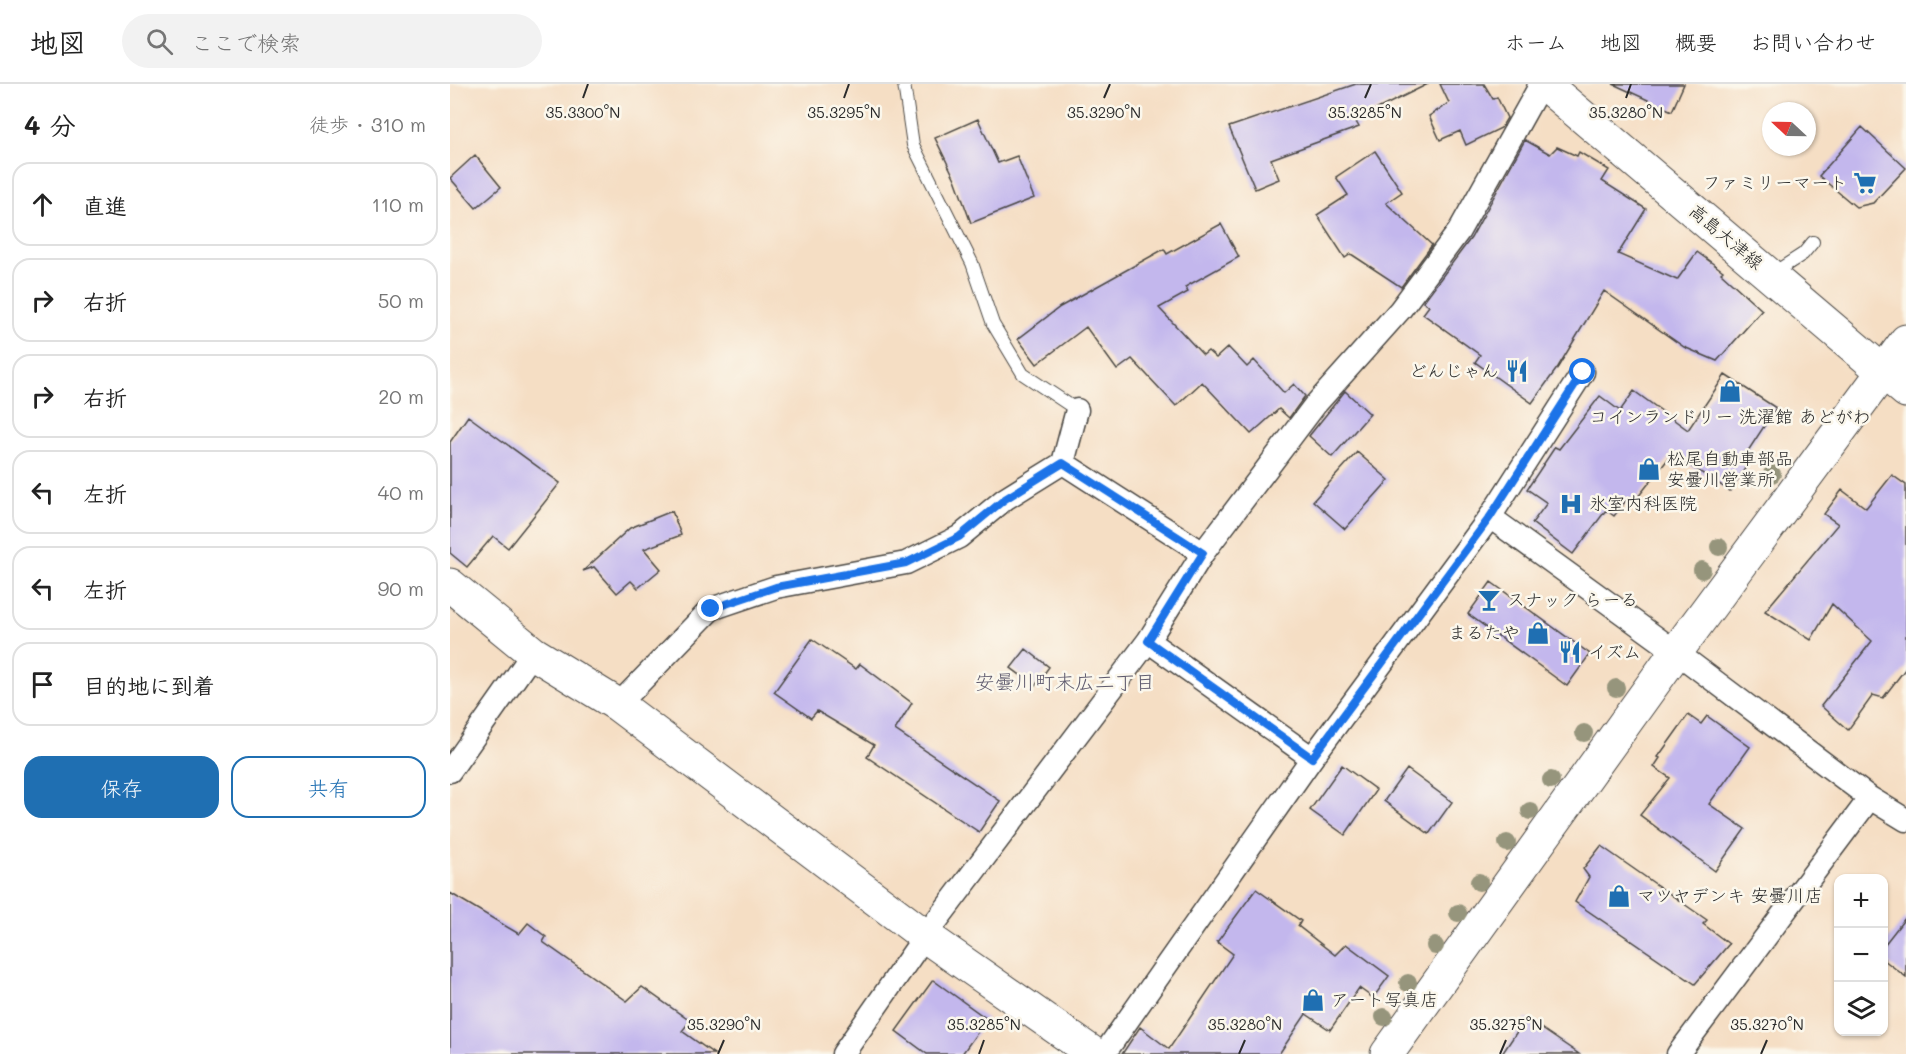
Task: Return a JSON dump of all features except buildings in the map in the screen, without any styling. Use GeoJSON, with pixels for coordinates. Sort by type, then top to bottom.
{"type":"FeatureCollection","features":[{"type":"Feature","properties":{"kind":"street"},"geometry":{"type":"LineString","coordinates":[[843,1054],[925,936],[1148,641],[1203,553],[1316,405],[1400,310],[1459,231],[1543,84]]}},
{"type":"Feature","properties":{"kind":"street","name":"高島大津線"},"geometry":{"type":"LineString","coordinates":[[1543,84],[1894,381]]}},
{"type":"Feature","properties":{"kind":"street"},"geometry":{"type":"LineString","coordinates":[[1387,1054],[1676,652],[1894,381],[1906,341]]}},
{"type":"Feature","properties":{"kind":"street"},"geometry":{"type":"LineString","coordinates":[[1104,1054],[1312,758],[1490,517],[1583,372]]}},
{"type":"Feature","properties":{"kind":"street"},"geometry":{"type":"LineString","coordinates":[[618,705],[711,609],[776,587],[906,563],[959,537],[1005,499],[1063,463],[1077,410]]}},
{"type":"Feature","properties":{"kind":"street"},"geometry":{"type":"LineString","coordinates":[[1063,463],[1203,553]]}},
{"type":"Feature","properties":{"kind":"street"},"geometry":{"type":"LineString","coordinates":[[1490,517],[1676,652],[1869,798],[1906,820]]}},
{"type":"Feature","properties":{"kind":"street"},"geometry":{"type":"LineString","coordinates":[[450,585],[533,653],[618,705],[925,936],[1094,1054]]}},
{"type":"Feature","properties":{"kind":"street"},"geometry":{"type":"LineString","coordinates":[[1148,641],[1312,758]]}},
{"type":"Feature","properties":{"kind":"street"},"geometry":{"type":"LineString","coordinates":[[450,771],[533,653]]}},
{"type":"Feature","properties":{"kind":"street"},"geometry":{"type":"LineString","coordinates":[[1678,1054],[1869,798]]}},
{"type":"Feature","properties":{"kind":"lane"},"geometry":{"type":"LineString","coordinates":[[904,84],[913,145],[972,263],[993,324],[1023,374],[1077,410]]}},
{"type":"Feature","properties":{"kind":"lane"},"geometry":{"type":"LineString","coordinates":[[1771,275],[1803,254],[1813,242]]}},
{"type":"Feature","properties":{"kind":"place","name":"ファミリーマート"},"geometry":{"type":"Point","coordinates":[1865,183]}},
{"type":"Feature","properties":{"kind":"place","name":"どんじゃん"},"geometry":{"type":"Point","coordinates":[1517,371]}},
{"type":"Feature","properties":{"kind":"place","name":"コインランドリー 洗濯館 あどがわ"},"geometry":{"type":"Point","coordinates":[1730,391]}},
{"type":"Feature","properties":{"kind":"place","name":"松尾自動車部品 安曇川営業所"},"geometry":{"type":"Point","coordinates":[1649,469]}},
{"type":"Feature","properties":{"kind":"place","name":"氷室内科医院"},"geometry":{"type":"Point","coordinates":[1571,504]}},
{"type":"Feature","properties":{"kind":"place","name":"スナック らーる"},"geometry":{"type":"Point","coordinates":[1489,600]}},
{"type":"Feature","properties":{"kind":"place","name":"まるたや"},"geometry":{"type":"Point","coordinates":[1538,633]}},
{"type":"Feature","properties":{"kind":"place","name":"イズム"},"geometry":{"type":"Point","coordinates":[1570,652]}},
{"type":"Feature","properties":{"kind":"place","name":"マツヤデンキ 安曇川店"},"geometry":{"type":"Point","coordinates":[1619,896]}},
{"type":"Feature","properties":{"kind":"place","name":"アート写真店"},"geometry":{"type":"Point","coordinates":[1313,1000]}},
{"type":"Feature","properties":{"kind":"district","name":"安曇川町末広二丁目"},"geometry":{"type":"Point","coordinates":[1065,682]}},
{"type":"Feature","properties":{"kind":"route"},"geometry":{"type":"LineString","coordinates":[[711,609],[776,587],[906,563],[959,537],[1005,499],[1063,463],[1203,553],[1148,641],[1312,758],[1490,517],[1583,372]]}}]}
